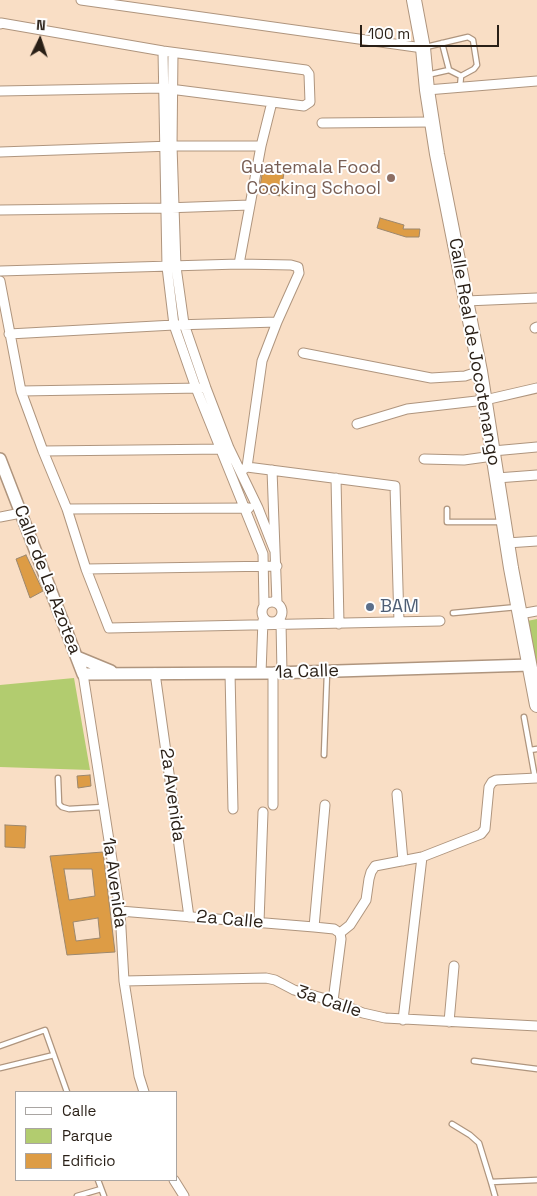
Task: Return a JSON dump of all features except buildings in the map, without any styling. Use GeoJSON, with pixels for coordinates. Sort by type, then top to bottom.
{"type":"FeatureCollection","features":[{"type":"Feature","properties":{"kind":"main road","name":"Calle Real de Jocotenango"},"geometry":{"type":"LineString","coordinates":[[414,0],[423,48],[432,122],[480,371],[507,543],[537,705]]}},
{"type":"Feature","properties":{"kind":"street"},"geometry":{"type":"LineString","coordinates":[[81,0],[423,48]]}},
{"type":"Feature","properties":{"kind":"street"},"geometry":{"type":"LineString","coordinates":[[0,24],[172,53],[308,71],[310,102],[304,106],[167,88],[0,91]]}},
{"type":"Feature","properties":{"kind":"street"},"geometry":{"type":"LineString","coordinates":[[163,51],[167,88],[171,267],[179,324],[196,388],[224,449],[244,469],[274,549]]}},
{"type":"Feature","properties":{"kind":"street"},"geometry":{"type":"LineString","coordinates":[[167,88],[172,53]]}},
{"type":"Feature","properties":{"kind":"street"},"geometry":{"type":"LineString","coordinates":[[427,90],[537,80]]}},
{"type":"Feature","properties":{"kind":"street"},"geometry":{"type":"LineString","coordinates":[[239,264],[261,146],[272,102]]}},
{"type":"Feature","properties":{"kind":"street"},"geometry":{"type":"LineString","coordinates":[[322,123],[432,122]]}},
{"type":"Feature","properties":{"kind":"street"},"geometry":{"type":"LineString","coordinates":[[0,152],[168,146],[261,146]]}},
{"type":"Feature","properties":{"kind":"street"},"geometry":{"type":"LineString","coordinates":[[0,210],[250,205]]}},
{"type":"Feature","properties":{"kind":"street"},"geometry":{"type":"LineString","coordinates":[[0,271],[239,264],[291,265],[298,267],[299,273],[262,361],[244,469]]}},
{"type":"Feature","properties":{"kind":"street"},"geometry":{"type":"LineString","coordinates":[[0,281],[21,391],[67,509],[86,569],[108,627],[111,629],[281,621],[338,624],[440,622]]}},
{"type":"Feature","properties":{"kind":"street"},"geometry":{"type":"LineString","coordinates":[[466,301],[537,298]]}},
{"type":"Feature","properties":{"kind":"street"},"geometry":{"type":"LineString","coordinates":[[9,334],[179,324],[277,322]]}},
{"type":"Feature","properties":{"kind":"street"},"geometry":{"type":"LineString","coordinates":[[179,324],[206,388],[244,508],[263,554],[264,606],[262,612],[260,673]]}},
{"type":"Feature","properties":{"kind":"street"},"geometry":{"type":"LineString","coordinates":[[303,353],[431,378],[466,376],[480,371]]}},
{"type":"Feature","properties":{"kind":"street"},"geometry":{"type":"LineString","coordinates":[[21,391],[206,388]]}},
{"type":"Feature","properties":{"kind":"street"},"geometry":{"type":"LineString","coordinates":[[356,424],[407,409],[485,400],[537,388]]}},
{"type":"Feature","properties":{"kind":"street"},"geometry":{"type":"LineString","coordinates":[[424,459],[464,460],[537,447]]}},
{"type":"Feature","properties":{"kind":"street"},"geometry":{"type":"LineString","coordinates":[[43,451],[224,449]]}},
{"type":"Feature","properties":{"kind":"street","name":"Calle de La Azotea"},"geometry":{"type":"LineString","coordinates":[[0,459],[83,674]]}},
{"type":"Feature","properties":{"kind":"street"},"geometry":{"type":"LineString","coordinates":[[244,469],[272,470],[395,486],[399,622]]}},
{"type":"Feature","properties":{"kind":"street"},"geometry":{"type":"LineString","coordinates":[[272,470],[277,603],[282,611],[277,673],[273,805]]}},
{"type":"Feature","properties":{"kind":"street"},"geometry":{"type":"LineString","coordinates":[[497,478],[537,475]]}},
{"type":"Feature","properties":{"kind":"street"},"geometry":{"type":"LineString","coordinates":[[336,478],[338,624]]}},
{"type":"Feature","properties":{"kind":"street"},"geometry":{"type":"LineString","coordinates":[[67,509],[258,508]]}},
{"type":"Feature","properties":{"kind":"street"},"geometry":{"type":"LineString","coordinates":[[0,517],[21,513]]}},
{"type":"Feature","properties":{"kind":"street"},"geometry":{"type":"LineString","coordinates":[[507,543],[537,541]]}},
{"type":"Feature","properties":{"kind":"street"},"geometry":{"type":"LineString","coordinates":[[86,569],[277,566]]}},
{"type":"Feature","properties":{"kind":"street"},"geometry":{"type":"LineString","coordinates":[[264,606],[271,602],[277,603]]}},
{"type":"Feature","properties":{"kind":"street"},"geometry":{"type":"LineString","coordinates":[[520,610],[537,611]]}},
{"type":"Feature","properties":{"kind":"street"},"geometry":{"type":"LineString","coordinates":[[77,657],[115,673]]}},
{"type":"Feature","properties":{"kind":"street","name":"1a Calle"},"geometry":{"type":"LineString","coordinates":[[83,674],[277,673],[530,665]]}},
{"type":"Feature","properties":{"kind":"street","name":"2a Avenida"},"geometry":{"type":"LineString","coordinates":[[154,673],[189,917]]}},
{"type":"Feature","properties":{"kind":"street"},"geometry":{"type":"LineString","coordinates":[[230,673],[233,809]]}},
{"type":"Feature","properties":{"kind":"street","name":"1a Avenida"},"geometry":{"type":"LineString","coordinates":[[83,674],[120,911],[124,981],[139,1076],[144,1091]]}},
{"type":"Feature","properties":{"kind":"street"},"geometry":{"type":"LineString","coordinates":[[333,1001],[341,938],[340,933],[350,925],[366,900],[369,879],[375,866],[422,857],[481,834],[485,829],[489,786],[492,782],[496,780],[536,778]]}},
{"type":"Feature","properties":{"kind":"street"},"geometry":{"type":"LineString","coordinates":[[397,794],[403,861]]}},
{"type":"Feature","properties":{"kind":"street"},"geometry":{"type":"LineString","coordinates":[[314,927],[324,805]]}},
{"type":"Feature","properties":{"kind":"street"},"geometry":{"type":"LineString","coordinates":[[259,922],[264,812]]}},
{"type":"Feature","properties":{"kind":"street"},"geometry":{"type":"LineString","coordinates":[[403,1020],[422,857]]}},
{"type":"Feature","properties":{"kind":"street","name":"2a Calle"},"geometry":{"type":"LineString","coordinates":[[120,911],[314,927],[334,929],[340,933]]}},
{"type":"Feature","properties":{"kind":"street"},"geometry":{"type":"LineString","coordinates":[[449,1022],[454,966]]}},
{"type":"Feature","properties":{"kind":"street","name":"3a Calle"},"geometry":{"type":"LineString","coordinates":[[124,981],[266,978],[275,980],[294,990],[333,1001],[363,1013],[385,1018],[537,1026]]}},
{"type":"Feature","properties":{"kind":"street"},"geometry":{"type":"LineString","coordinates":[[175,1181],[184,1196]]}},
{"type":"Feature","properties":{"kind":"lane"},"geometry":{"type":"LineString","coordinates":[[423,48],[468,37],[473,40],[477,66],[461,76]]}},
{"type":"Feature","properties":{"kind":"lane"},"geometry":{"type":"LineString","coordinates":[[442,43],[450,70]]}},
{"type":"Feature","properties":{"kind":"lane"},"geometry":{"type":"LineString","coordinates":[[426,75],[450,70],[461,76]]}},
{"type":"Feature","properties":{"kind":"lane"},"geometry":{"type":"LineString","coordinates":[[460,87],[461,76]]}},
{"type":"Feature","properties":{"kind":"lane"},"geometry":{"type":"LineString","coordinates":[[447,509],[447,522],[504,522]]}},
{"type":"Feature","properties":{"kind":"lane"},"geometry":{"type":"LineString","coordinates":[[454,613],[520,610]]}},
{"type":"Feature","properties":{"kind":"lane"},"geometry":{"type":"LineString","coordinates":[[324,755],[328,671]]}},
{"type":"Feature","properties":{"kind":"lane"},"geometry":{"type":"LineString","coordinates":[[524,717],[536,778]]}},
{"type":"Feature","properties":{"kind":"lane"},"geometry":{"type":"LineString","coordinates":[[530,750],[537,749]]}},
{"type":"Feature","properties":{"kind":"lane"},"geometry":{"type":"LineString","coordinates":[[58,778],[59,804],[62,807],[69,809],[103,807]]}},
{"type":"Feature","properties":{"kind":"lane"},"geometry":{"type":"LineString","coordinates":[[0,1046],[45,1030],[67,1091]]}},
{"type":"Feature","properties":{"kind":"lane"},"geometry":{"type":"LineString","coordinates":[[0,1068],[54,1055]]}},
{"type":"Feature","properties":{"kind":"lane"},"geometry":{"type":"LineString","coordinates":[[474,1061],[537,1070]]}},
{"type":"Feature","properties":{"kind":"lane"},"geometry":{"type":"LineString","coordinates":[[452,1124],[479,1143],[495,1196]]}},
{"type":"Feature","properties":{"kind":"lane"},"geometry":{"type":"LineString","coordinates":[[491,1182],[537,1180]]}},
{"type":"Feature","properties":{"kind":"lane"},"geometry":{"type":"LineString","coordinates":[[98,1181],[104,1196]]}},
{"type":"Feature","properties":{"kind":"lane"},"geometry":{"type":"LineString","coordinates":[[77,1196],[101,1189]]}},
{"type":"Feature","properties":{"kind":"green space"},"geometry":{"type":"Polygon","coordinates":[[[537,619],[537,676],[527,621],[537,619]]]}},
{"type":"Feature","properties":{"kind":"green space"},"geometry":{"type":"Polygon","coordinates":[[[74,678],[90,770],[0,767],[0,685],[74,678]]]}},
{"type":"Feature","properties":{"kind":"place","name":"Guatemala Food Cooking School"},"geometry":{"type":"Point","coordinates":[391,178]}},
{"type":"Feature","properties":{"kind":"place","name":"BAM"},"geometry":{"type":"Point","coordinates":[370,607]}}]}
